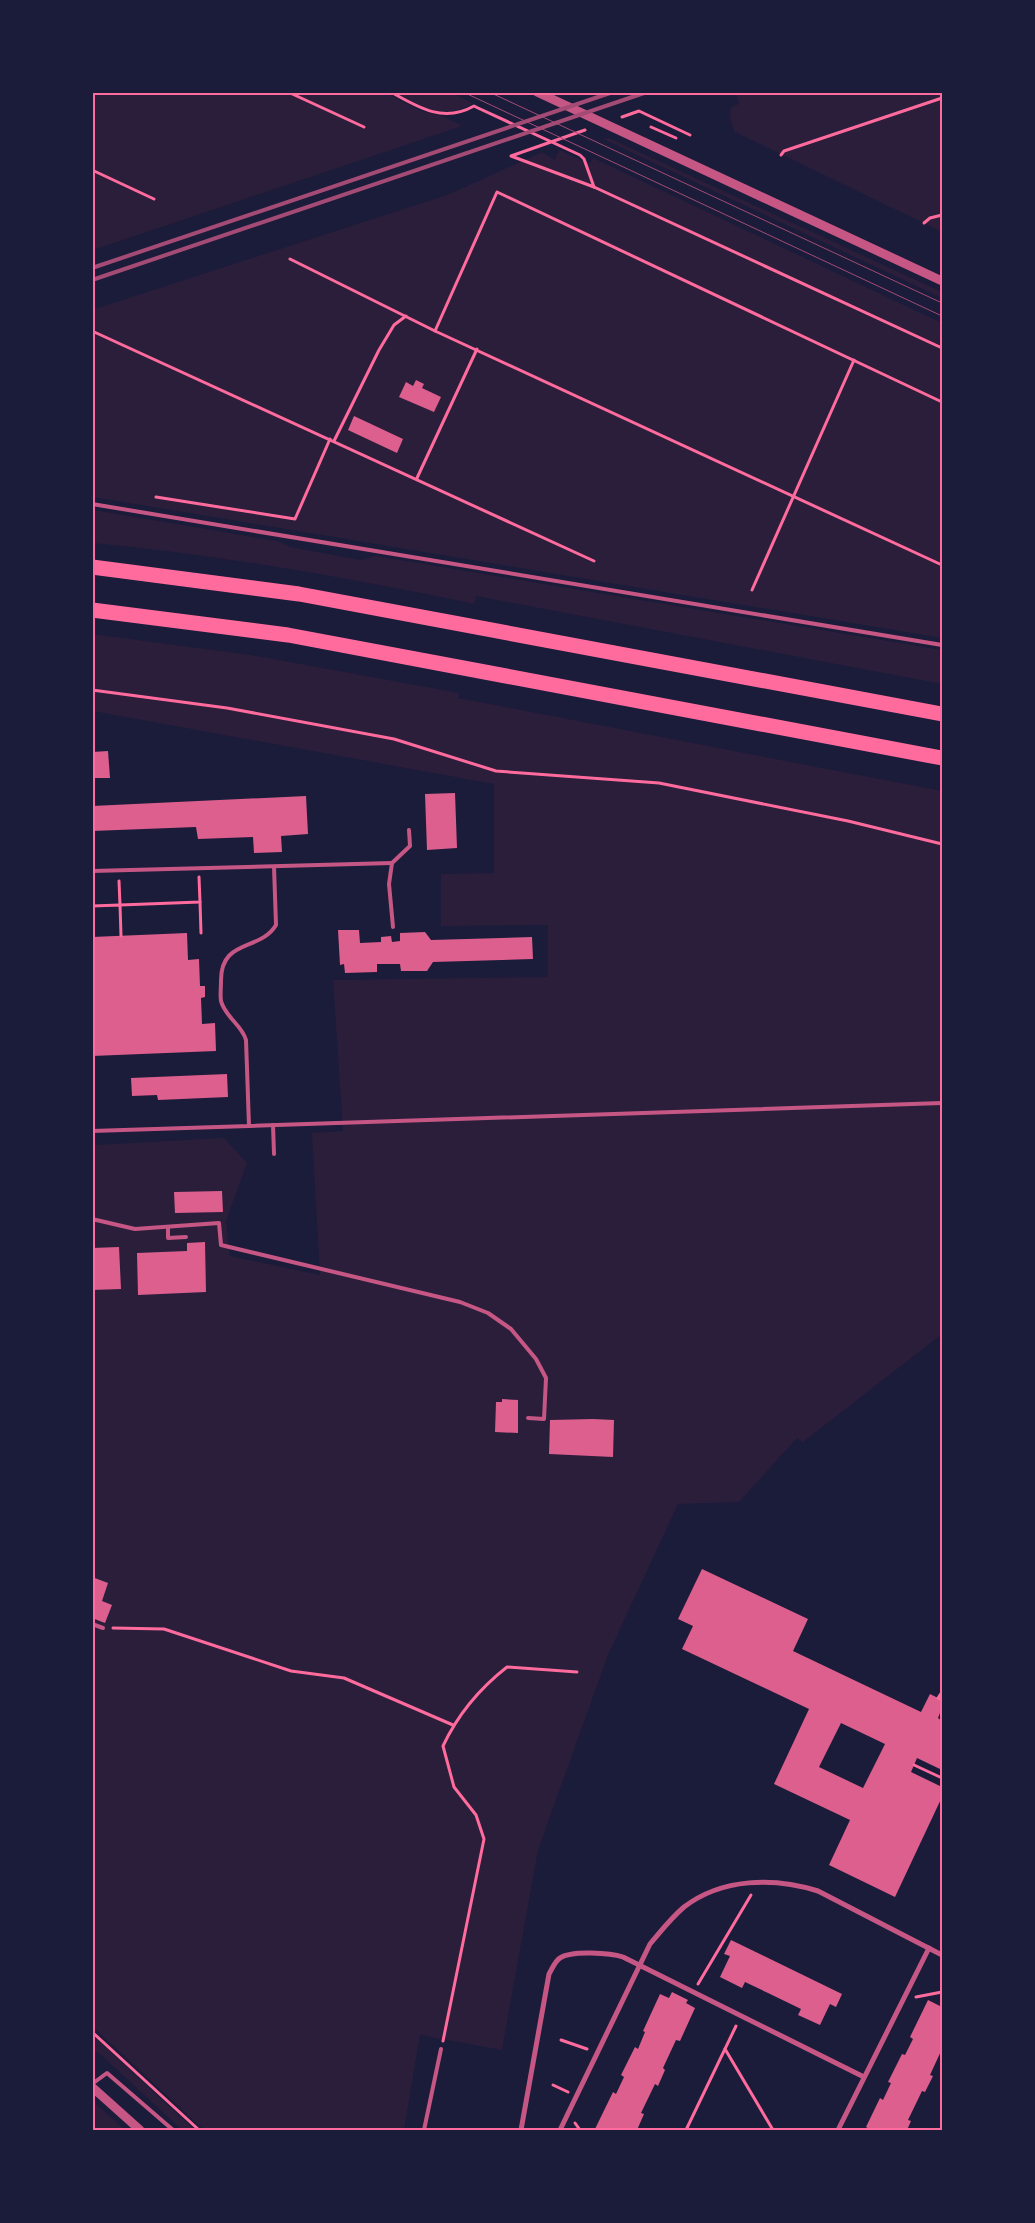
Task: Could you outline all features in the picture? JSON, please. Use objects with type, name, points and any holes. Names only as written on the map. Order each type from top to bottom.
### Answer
[{"type":"highway","points":[[92,568],[299,594],[942,714]]},
{"type":"highway","points":[[92,610],[288,635],[942,758]]},
{"type":"street","points":[[538,92],[942,281]]},
{"type":"street","points":[[560,2130],[650,1944],[672,1918],[694,1900],[734,1885],[774,1882],[800,1886],[818,1892],[942,1955]]},
{"type":"street","points":[[838,2130],[929,1948]]},
{"type":"street","points":[[521,2130],[549,1974],[560,1957],[570,1954],[612,1953],[640,1965],[692,1993],[864,2077]]},
{"type":"street","points":[[92,2085],[140,2130]]},
{"type":"lane","points":[[92,504],[942,645]]},
{"type":"lane","points":[[393,927],[389,884],[392,863],[410,846],[410,830]]},
{"type":"lane","points":[[92,871],[392,863]]},
{"type":"lane","points":[[249,1126],[246,1040],[244,1032],[225,1010],[221,1000],[220,970],[230,954],[267,934],[276,925],[274,867]]},
{"type":"lane","points":[[92,1131],[942,1102]]},
{"type":"lane","points":[[273,1125],[274,1154]]},
{"type":"lane","points":[[92,1218],[135,1229],[219,1223],[221,1245],[460,1302],[488,1313],[511,1329],[536,1359],[546,1378],[544,1419],[528,1418]]},
{"type":"lane","points":[[168,1227],[168,1238],[186,1237]]},
{"type":"lane","points":[[92,1624],[103,1628]]},
{"type":"lane","points":[[424,2130],[441,2049]]},
{"type":"lane","points":[[92,2085],[107,2073],[173,2130]]},
{"type":"path","points":[[288,92],[364,127]]},
{"type":"path","points":[[391,92],[422,109],[439,113],[453,114],[474,106],[580,155],[584,159],[594,187]]},
{"type":"path","points":[[781,156],[784,151],[942,98]]},
{"type":"path","points":[[621,117],[639,111],[690,135]]},
{"type":"path","points":[[593,127],[511,156],[594,187],[942,348]]},
{"type":"path","points":[[651,127],[676,138]]},
{"type":"path","points":[[92,170],[154,199]]},
{"type":"path","points":[[435,331],[497,192],[942,402]]},
{"type":"path","points":[[924,223],[930,218],[942,215]]},
{"type":"path","points":[[290,259],[435,331],[942,565]]},
{"type":"path","points":[[156,496],[295,519],[332,440],[379,350],[394,325],[406,316]]},
{"type":"path","points":[[92,331],[417,478],[594,561]]},
{"type":"path","points":[[417,478],[477,349]]},
{"type":"path","points":[[752,590],[792,495],[854,360]]},
{"type":"path","points":[[92,690],[227,708],[394,739],[496,771],[659,783],[848,821],[942,844]]},
{"type":"path","points":[[198,868],[201,933]]},
{"type":"path","points":[[118,871],[121,936]]},
{"type":"path","points":[[92,906],[200,902]]},
{"type":"path","points":[[103,1628],[164,1629],[291,1671],[344,1678],[453,1725]]},
{"type":"path","points":[[443,2039],[484,1839],[476,1815],[454,1787],[443,1746],[453,1725],[485,1684],[507,1668],[576,1672]]},
{"type":"path","points":[[942,1692],[938,1698],[942,1700]]},
{"type":"path","points":[[914,1764],[942,1778]]},
{"type":"path","points":[[692,1993],[756,1883]]},
{"type":"path","points":[[903,1999],[942,1992]]},
{"type":"path","points":[[92,2032],[199,2130]]},
{"type":"path","points":[[686,2130],[730,2038]]},
{"type":"path","points":[[561,2040],[597,2053]]},
{"type":"path","points":[[725,2050],[773,2130]]},
{"type":"shaded area","points":[[92,93],[386,93],[421,111],[445,117],[462,126],[93,250]]},
{"type":"shaded area","points":[[396,93],[451,93],[473,103],[453,111],[443,112],[425,108]]},
{"type":"shaded area","points":[[736,93],[942,93],[942,232],[735,132],[730,119],[731,107],[739,104]]},
{"type":"shaded area","points":[[609,138],[942,292],[942,298],[603,139]]},
{"type":"shaded area","points":[[559,150],[590,164],[593,158],[942,323],[942,638],[93,497],[92,310],[450,194],[542,152],[555,160]]},
{"type":"shaded area","points":[[93,510],[277,541],[290,547],[361,560],[376,556],[942,650],[942,684],[476,596],[475,604],[285,568],[93,543]]},
{"type":"shaded area","points":[[92,634],[251,655],[459,693],[458,698],[942,791],[942,1334],[803,1442],[797,1438],[739,1502],[678,1504],[608,1655],[538,1850],[502,2050],[420,2035],[404,2130],[204,2130],[93,2027],[93,1145],[224,1138],[247,1163],[226,1221],[230,1256],[320,1275],[312,1133],[343,1131],[333,980],[548,977],[548,925],[441,926],[441,874],[494,873],[494,784],[93,711]]},
{"type":"shaded area","points":[[93,2036],[195,2130],[182,2130],[98,2052],[93,2052]]},
{"type":"shaded area","points":[[93,2101],[125,2130],[93,2130]]},
{"type":"building","points":[[416,380],[424,384],[422,388],[441,397],[434,412],[399,397],[406,382],[413,386]]},
{"type":"building","points":[[354,416],[403,439],[397,453],[348,430]]},
{"type":"building","points":[[108,751],[110,778],[92,778],[92,752]]},
{"type":"building","points":[[455,793],[457,848],[427,850],[425,794]]},
{"type":"building","points":[[306,796],[308,834],[281,836],[282,852],[254,853],[253,837],[198,839],[196,827],[92,831],[92,806]]},
{"type":"building","points":[[338,930],[359,930],[360,943],[381,942],[381,937],[391,936],[392,942],[400,941],[400,933],[425,932],[431,940],[532,937],[533,959],[433,962],[427,971],[401,971],[400,964],[377,964],[377,972],[345,973],[344,964],[340,965]]},
{"type":"building","points":[[187,933],[188,960],[199,959],[200,986],[205,986],[205,997],[201,998],[202,1024],[215,1023],[216,1051],[92,1056],[92,937]]},
{"type":"building","points":[[227,1074],[228,1097],[158,1100],[157,1095],[132,1096],[131,1078]]},
{"type":"building","points":[[222,1191],[223,1212],[175,1213],[174,1192]]},
{"type":"building","points":[[205,1242],[206,1292],[138,1295],[137,1253],[187,1251],[187,1243]]},
{"type":"building","points":[[119,1247],[121,1289],[92,1290],[92,1248]]},
{"type":"building","points":[[502,1399],[518,1400],[518,1433],[495,1432],[496,1402],[502,1402]]},
{"type":"building","points":[[550,1420],[614,1420],[613,1457],[549,1454]]},
{"type":"building","points":[[702,1569],[808,1619],[793,1651],[921,1712],[930,1694],[942,1700],[942,1708],[938,1718],[942,1721],[942,1770],[917,1758],[911,1772],[942,1787],[942,1797],[895,1897],[829,1865],[850,1820],[774,1784],[809,1709],[682,1649],[693,1626],[678,1619]],"holes":[[[841,1723],[885,1744],[863,1788],[819,1767]]]},
{"type":"building","points":[[92,1577],[108,1583],[102,1601],[112,1605],[105,1623],[92,1618]]},
{"type":"building","points":[[731,1940],[842,1994],[836,2007],[830,2004],[820,2025],[798,2015],[801,2009],[768,1993],[745,1982],[742,1988],[720,1977],[730,1956],[724,1954]]},
{"type":"building","points":[[672,1992],[688,2000],[686,2003],[695,2008],[680,2041],[676,2040],[663,2068],[665,2070],[658,2086],[655,2084],[641,2113],[644,2114],[637,2130],[595,2129],[613,2092],[616,2094],[624,2077],[621,2075],[635,2047],[638,2049],[645,2032],[643,2031],[660,1994],[669,1998]]},
{"type":"building","points":[[928,2000],[942,2007],[942,2049],[930,2075],[933,2076],[925,2092],[922,2091],[908,2120],[911,2121],[907,2130],[869,2130],[866,2127],[880,2098],[883,2100],[891,2083],[888,2082],[902,2054],[905,2055],[913,2039],[910,2037]]},
{"type":"tram line","points":[[463,92],[942,316]]},
{"type":"tram line","points":[[489,92],[942,303]]},
{"type":"railway","points":[[92,268],[613,92]]},
{"type":"railway","points":[[92,280],[647,92]]}]
